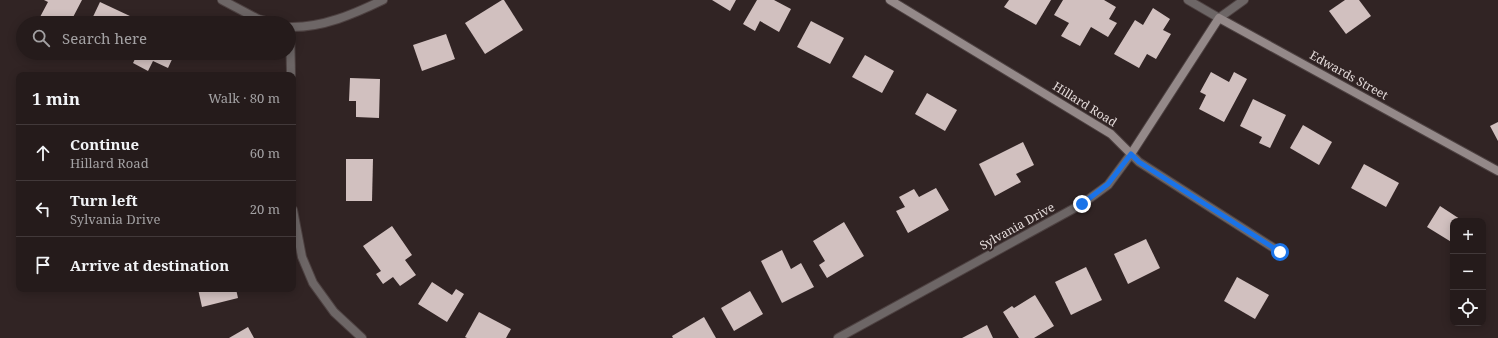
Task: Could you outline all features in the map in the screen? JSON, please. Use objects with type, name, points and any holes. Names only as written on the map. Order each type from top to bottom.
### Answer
[{"type":"street","points":[[222,0],[252,16]]},
{"type":"street","points":[[296,26],[328,22],[361,11],[383,0]]},
{"type":"street","name":"Hillard Road","points":[[890,0],[1112,134],[1139,162],[1280,252]]},
{"type":"street","name":"Edwards Street","points":[[1188,0],[1498,171]]},
{"type":"street","name":"Sylvania Drive","points":[[838,338],[1082,204],[1108,184],[1131,154],[1219,18],[1244,0]]},
{"type":"street","points":[[291,60],[291,72]]},
{"type":"street","points":[[296,226],[302,257],[313,283],[334,312],[362,338]]},
{"type":"building","points":[[44,0],[82,0],[74,16],[41,16],[48,2]]},
{"type":"building","points":[[504,0],[523,30],[485,54],[465,23]]},
{"type":"building","points":[[712,0],[736,0],[730,11]]},
{"type":"building","points":[[757,0],[774,0],[791,9],[779,32],[760,21],[755,31],[743,24]]},
{"type":"building","points":[[1009,0],[1051,0],[1036,25],[1004,7]]},
{"type":"building","points":[[1063,0],[1104,0],[1116,7],[1109,19],[1117,23],[1108,37],[1091,27],[1080,46],[1061,36],[1069,23],[1054,15]]},
{"type":"building","points":[[1345,0],[1359,0],[1371,16],[1346,34],[1329,11]]},
{"type":"building","points":[[100,2],[130,16],[93,16]]},
{"type":"building","points":[[1153,8],[1170,19],[1163,30],[1171,34],[1156,59],[1147,54],[1139,68],[1114,54],[1135,20],[1143,25]]},
{"type":"building","points":[[811,21],[844,38],[830,64],[797,47]]},
{"type":"building","points":[[446,34],[455,59],[422,71],[413,45]]},
{"type":"building","points":[[865,55],[894,71],[882,93],[852,77]]},
{"type":"building","points":[[134,60],[172,60],[168,68],[153,61],[148,71],[133,63]]},
{"type":"building","points":[[1211,72],[1229,82],[1234,72],[1247,79],[1224,122],[1199,109],[1206,95],[1200,92]]},
{"type":"building","points":[[350,78],[380,79],[379,118],[356,117],[356,101],[349,101]]},
{"type":"building","points":[[927,93],[957,110],[945,131],[915,114]]},
{"type":"building","points":[[1253,99],[1286,115],[1270,148],[1259,143],[1262,137],[1240,126]]},
{"type":"building","points":[[1498,122],[1498,141],[1490,126]]},
{"type":"building","points":[[1303,125],[1332,142],[1319,165],[1290,148]]},
{"type":"building","points":[[1023,142],[1034,165],[1016,174],[1021,182],[995,196],[979,164]]},
{"type":"building","points":[[346,159],[373,159],[372,201],[346,201]]},
{"type":"building","points":[[1364,164],[1399,183],[1386,207],[1351,188]]},
{"type":"building","points":[[936,188],[949,210],[908,233],[896,211],[905,207],[899,197],[914,189],[919,197]]},
{"type":"building","points":[[1440,206],[1458,218],[1450,218],[1450,241],[1427,227]]},
{"type":"building","points":[[844,222],[864,256],[827,278],[819,265],[825,261],[813,241]]},
{"type":"building","points":[[392,226],[412,255],[405,260],[416,275],[400,286],[393,277],[383,284],[376,274],[381,271],[363,246]]},
{"type":"building","points":[[1146,239],[1160,268],[1128,284],[1114,254]]},
{"type":"building","points":[[782,250],[791,269],[801,263],[814,287],[782,303],[761,261]]},
{"type":"building","points":[[1086,267],[1102,300],[1071,315],[1055,282]]},
{"type":"building","points":[[1237,277],[1269,295],[1255,319],[1224,301]]},
{"type":"building","points":[[432,282],[452,295],[456,289],[464,294],[447,322],[418,304]]},
{"type":"building","points":[[750,291],[763,314],[734,331],[721,308]]},
{"type":"building","points":[[199,292],[237,292],[238,298],[202,307]]},
{"type":"building","points":[[1035,295],[1054,326],[1034,338],[1019,338],[1003,312],[1012,306],[1014,308]]},
{"type":"building","points":[[479,312],[511,329],[506,338],[465,337]]},
{"type":"building","points":[[704,317],[716,338],[673,338],[672,336]]},
{"type":"building","points":[[987,325],[993,338],[962,338]]},
{"type":"building","points":[[248,327],[254,338],[229,338]]},
{"type":"route","points":[[1082,204],[1108,184],[1131,154],[1139,162],[1280,252]]}]
